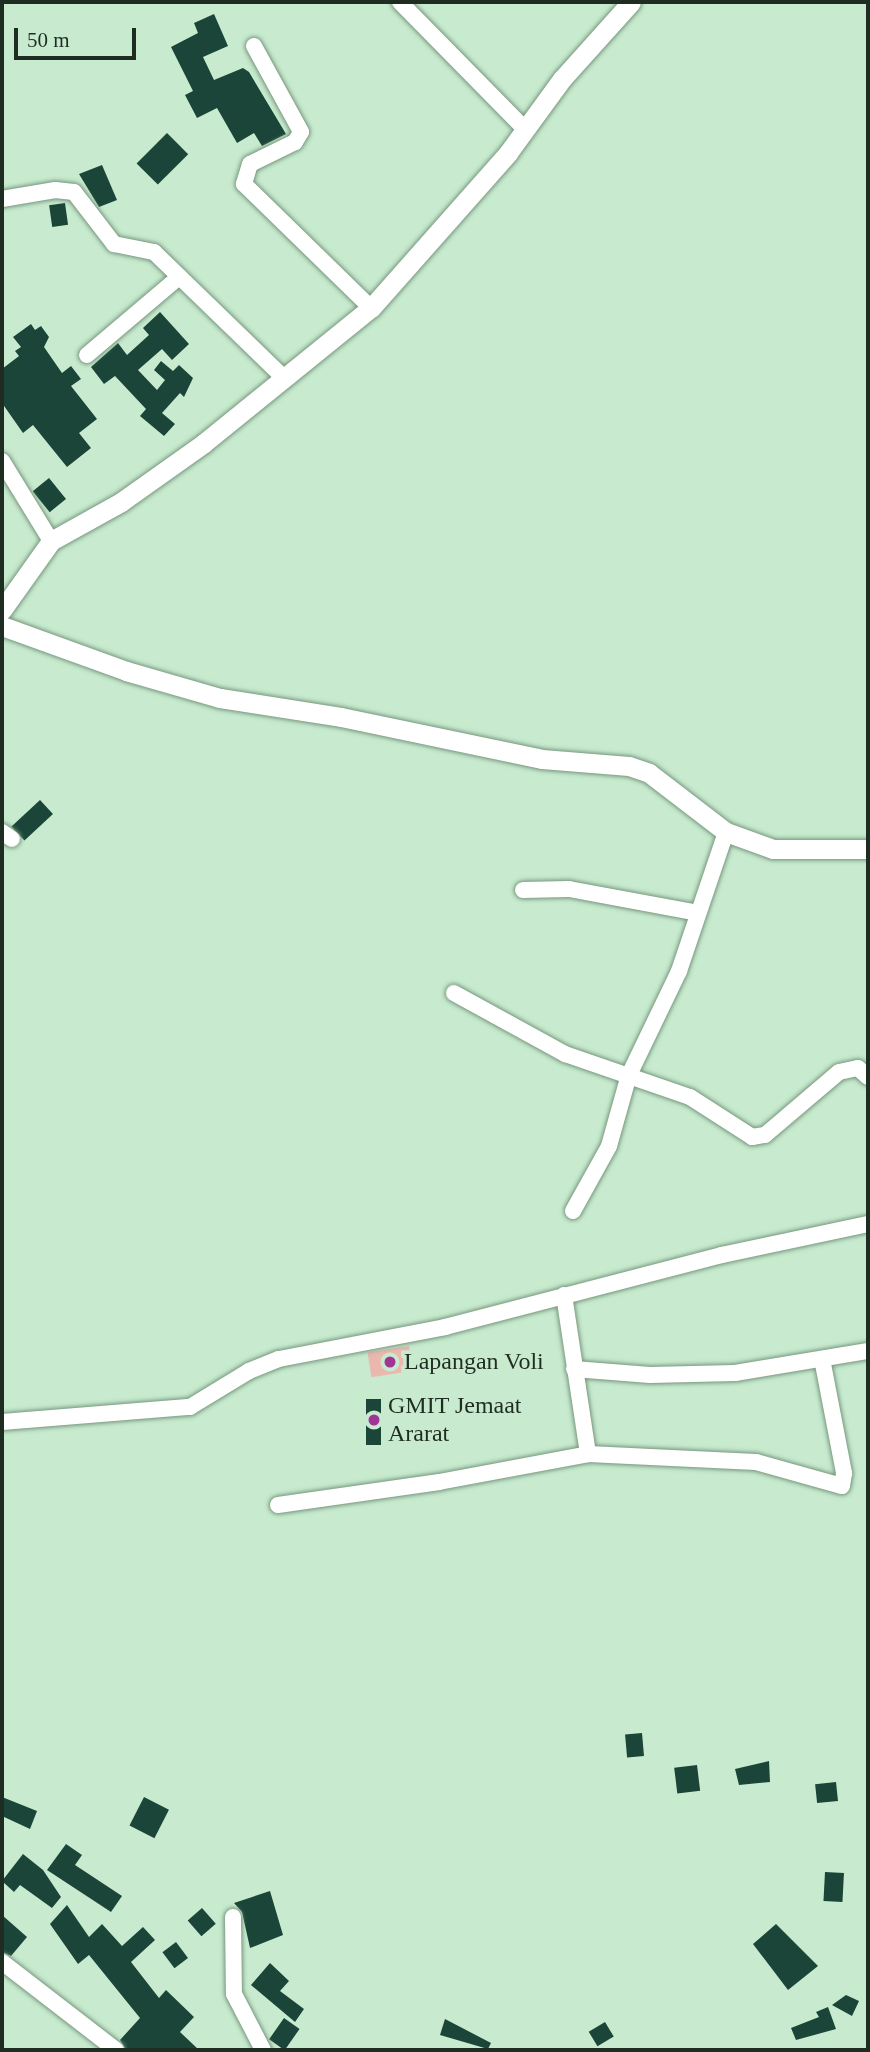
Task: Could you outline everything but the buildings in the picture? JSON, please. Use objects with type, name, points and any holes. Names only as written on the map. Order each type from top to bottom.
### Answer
[{"type":"street","points":[[400,2],[525,129]]},
{"type":"street","points":[[2,610],[51,541],[121,502],[371,308],[631,2]]},
{"type":"street","points":[[254,46],[301,132],[295,142],[250,164],[244,184],[371,308]]},
{"type":"street","points":[[2,199],[55,190],[74,192],[114,244],[151,250],[283,377]]},
{"type":"street","points":[[87,355],[179,277]]},
{"type":"street","points":[[2,461],[51,541]]},
{"type":"street","points":[[2,626],[127,671],[220,698],[341,717],[542,759],[629,766],[649,773],[726,832],[795,852],[868,849]]},
{"type":"street","points":[[573,1211],[609,1146],[629,1075],[679,971],[726,832]]},
{"type":"street","points":[[523,890],[569,889],[698,913]]},
{"type":"street","points":[[454,993],[565,1054],[690,1097],[744,1135],[765,1135],[839,1072],[858,1068],[868,1077]]},
{"type":"street","points":[[2,1422],[197,1405],[249,1371],[279,1359],[445,1327],[564,1295],[868,1224]]},
{"type":"street","points":[[564,1295],[588,1454]]},
{"type":"street","points":[[574,1369],[702,1375],[868,1351]]},
{"type":"street","points":[[278,1505],[439,1482],[588,1454],[755,1462],[842,1486],[844,1473],[822,1359]]},
{"type":"street","points":[[233,1917],[234,1994],[263,2050]]},
{"type":"street","points":[[2,1962],[116,2050]]},
{"type":"shaded area","name":"Lapangan Voli","points":[[409,1346],[413,1371],[371,1377],[368,1353]]},
{"type":"place","name":"Lapangan Voli","points":[[390,1362]]},
{"type":"place","name":"GMIT Jemaat Ararat","points":[[374,1420]]}]
